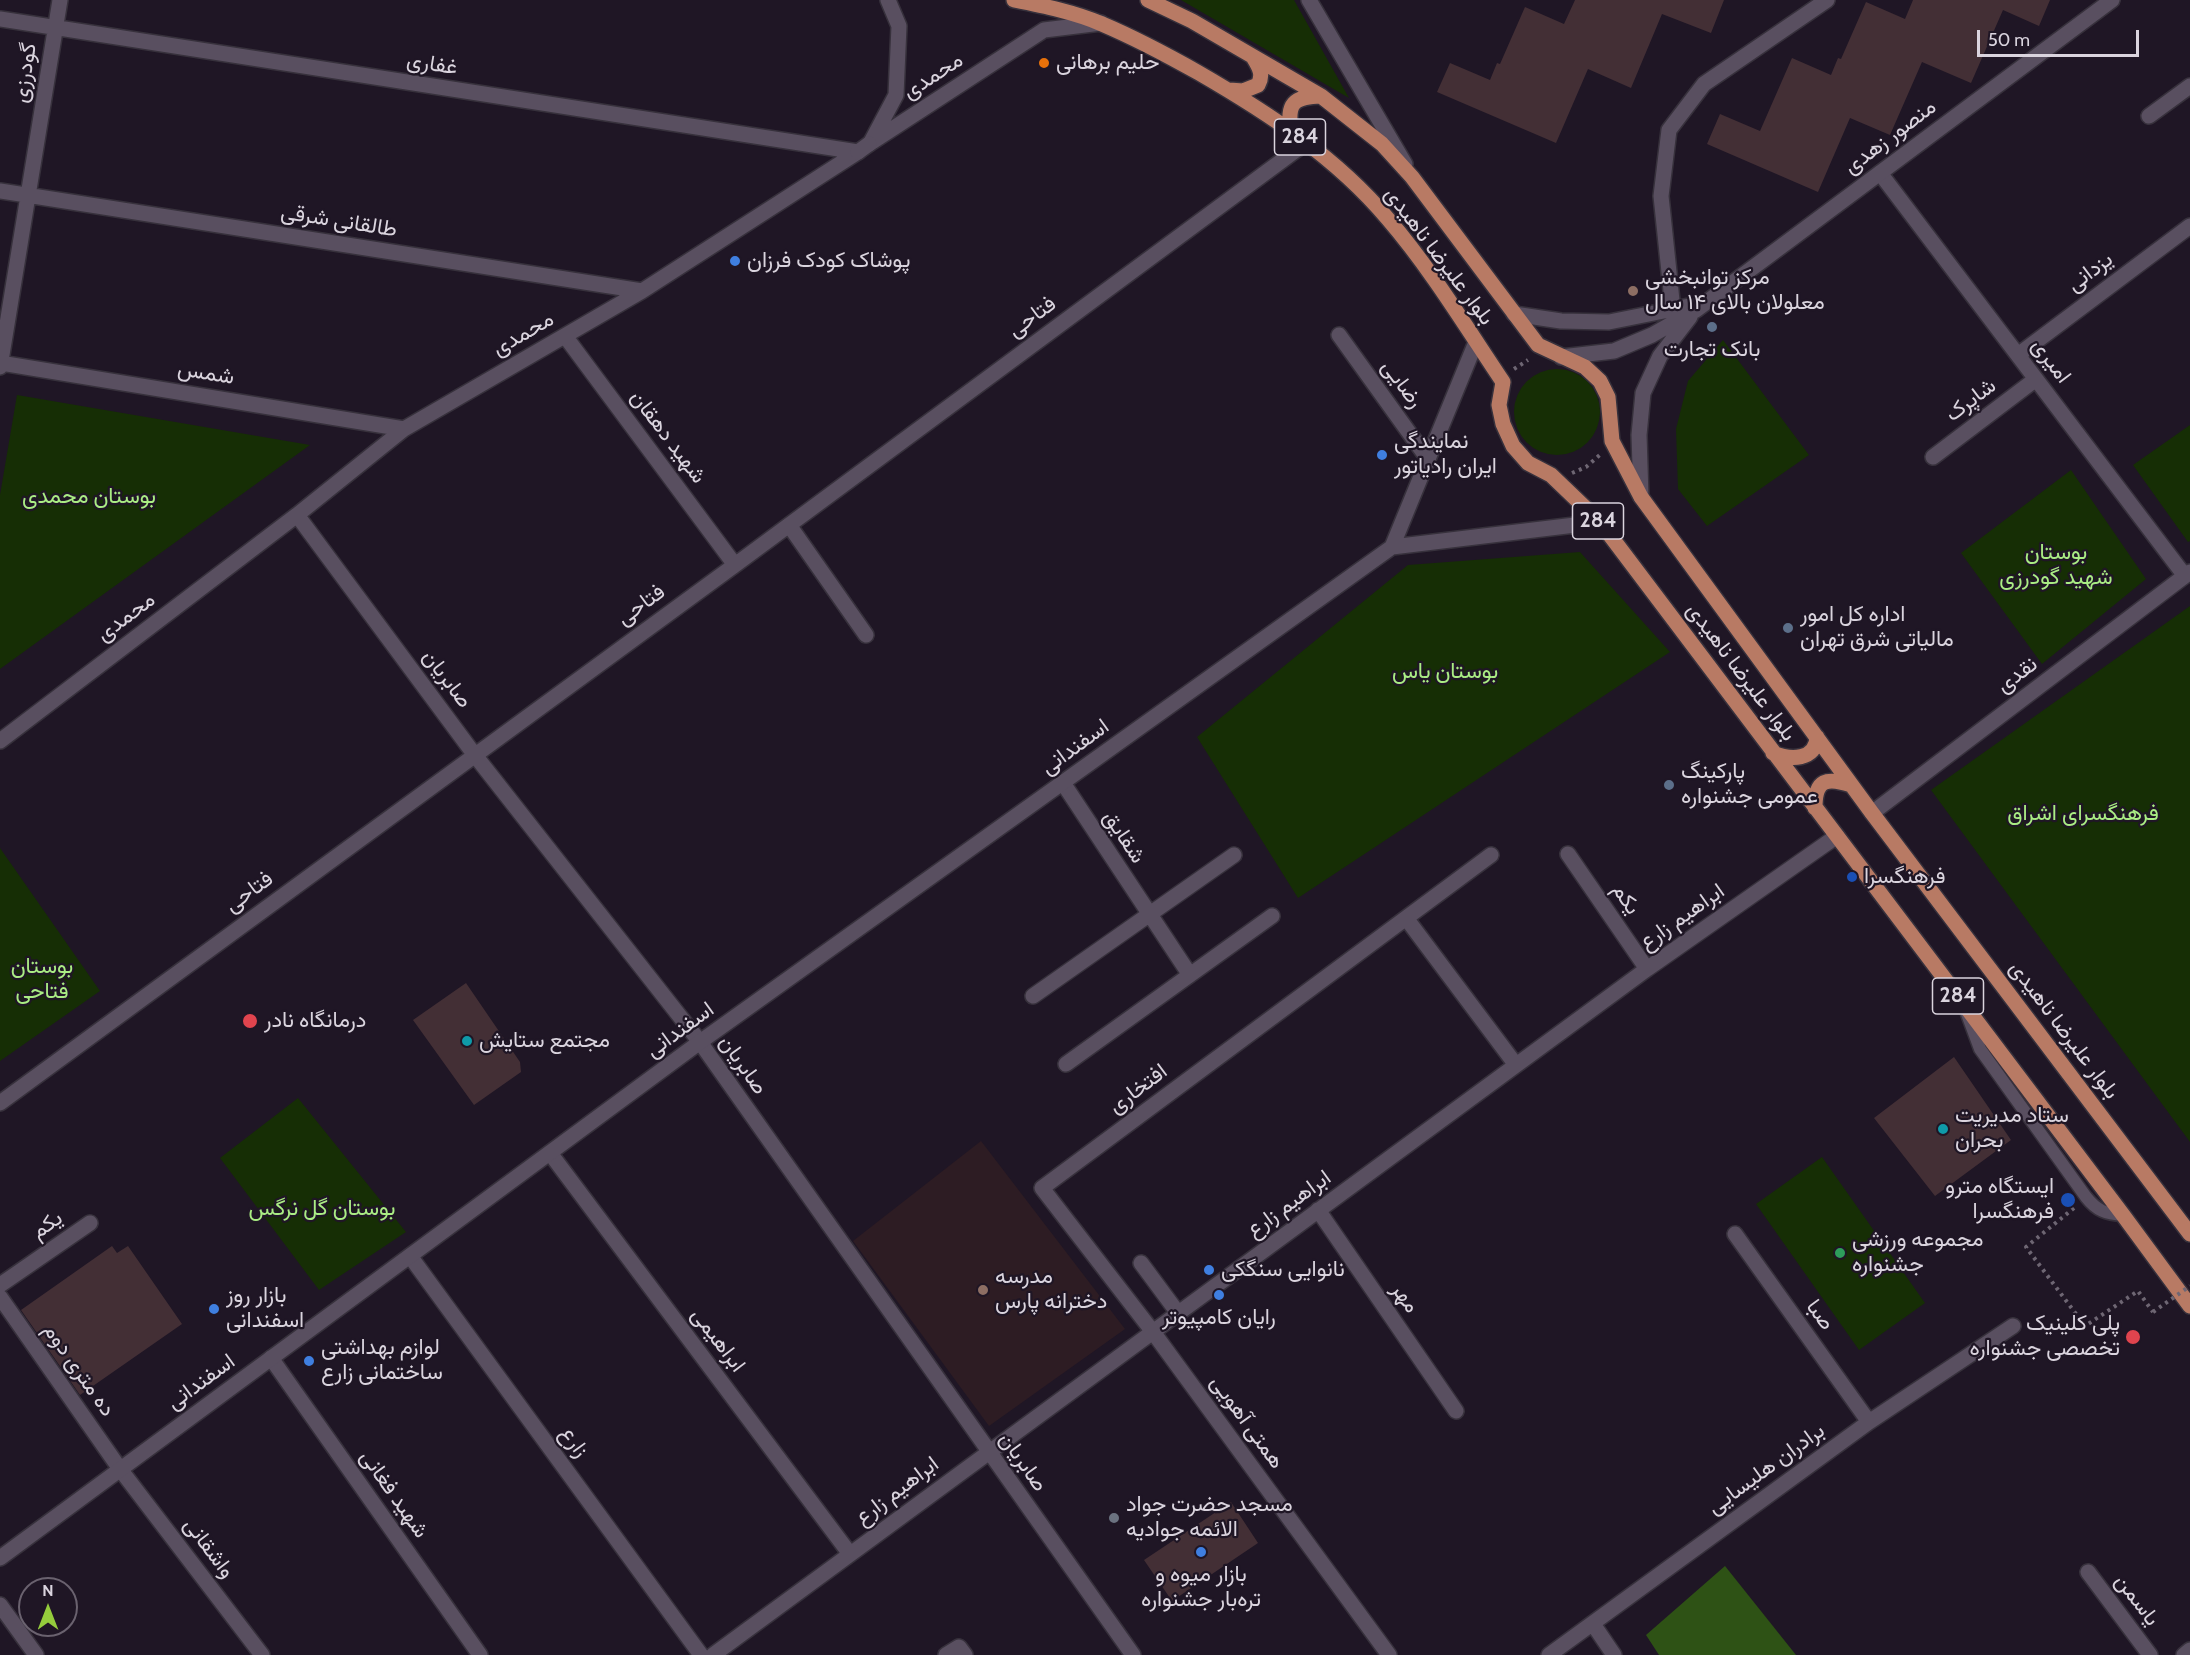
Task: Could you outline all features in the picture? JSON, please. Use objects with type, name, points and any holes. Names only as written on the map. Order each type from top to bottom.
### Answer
[{"type":"main road","name":"بلوار علیرضا ناهیدی","points":[[1014,0],[1049,7],[1101,23],[1172,58],[1229,90],[1307,142],[1352,180],[1388,219],[1503,382],[1499,405],[1503,424],[1513,446],[1528,463],[1551,475],[1600,522],[2190,1306]]},
{"type":"main road","name":"بلوار علیرضا ناهیدی","points":[[1148,0],[1192,21],[1321,96],[1382,144],[1412,177],[1538,345],[1585,367],[1600,381],[1608,397],[1612,441],[1641,497],[1851,785],[2190,1234]]},
{"type":"main road","points":[[1229,90],[1243,91],[1258,85],[1262,78],[1253,57]]},
{"type":"main road","points":[[1292,131],[1289,116],[1296,101],[1305,97],[1321,96]]},
{"type":"main road","points":[[1773,753],[1784,758],[1803,756],[1814,748],[1817,737]]},
{"type":"main road","points":[[1815,808],[1815,796],[1819,786],[1826,781],[1837,780],[1851,785]]},
{"type":"street","name":"گودرزی","points":[[0,364],[60,0]]},
{"type":"street","points":[[864,148],[896,95],[899,26],[888,0]]},
{"type":"street","points":[[1309,0],[1412,177]]},
{"type":"street","points":[[1673,310],[1661,196],[1669,130],[1704,84],[1827,0]]},
{"type":"street","name":"منصور زهدی","points":[[1561,357],[1614,351],[1652,335],[1701,307],[2112,0]]},
{"type":"street","name":"غفاری","points":[[0,20],[864,148]]},
{"type":"street","name":"محمدی","points":[[0,741],[297,515],[405,429],[642,291],[1044,30],[1101,23]]},
{"type":"street","points":[[2149,116],[2190,86]]},
{"type":"street","name":"فتاحی","points":[[0,1103],[735,565],[1307,142]]},
{"type":"street","name":"امیری","points":[[1881,172],[2036,379],[2187,574]]},
{"type":"street","name":"طالقانی شرقی","points":[[0,192],[642,291]]},
{"type":"street","name":"یزدانی","points":[[2018,355],[2190,226]]},
{"type":"street","points":[[1514,314],[1561,321],[1609,322],[1701,307]]},
{"type":"street","name":"منصور زهدی","points":[[1641,497],[1639,435],[1643,393],[1660,356],[1701,307]]},
{"type":"street","name":"رضایی","points":[[1339,335],[1428,459]]},
{"type":"street","name":"شهید دهقان","points":[[565,336],[735,565]]},
{"type":"street","points":[[1476,342],[1392,547],[1600,522]]},
{"type":"street","name":"شمس","points":[[0,364],[405,429]]},
{"type":"street","name":"شاپرک","points":[[1933,457],[2036,379]]},
{"type":"street","name":"صابریان","points":[[297,515],[474,754],[700,1042],[1133,1655]]},
{"type":"street","points":[[789,525],[866,635]]},
{"type":"street","name":"اسفندانی","points":[[0,1558],[700,1042],[1392,547]]},
{"type":"street","name":"نقدی","points":[[1872,813],[2187,574]]},
{"type":"street","name":"شقایق","points":[[1063,783],[1190,975]]},
{"type":"street","name":"ابراهیم زارع","points":[[713,1655],[1647,969],[1837,836]]},
{"type":"street","name":"یکم","points":[[1568,854],[1647,969]]},
{"type":"street","points":[[1033,996],[1234,855]]},
{"type":"street","name":"افتخاری","points":[[1153,1332],[1042,1188],[1491,855]]},
{"type":"street","points":[[1066,1064],[1272,916]]},
{"type":"street","points":[[1406,918],[1516,1065]]},
{"type":"street","name":"ابراهیمی","points":[[550,1153],[850,1554]]},
{"type":"street","name":"مهر","points":[[1318,1210],[1456,1412]]},
{"type":"street","name":"یکم","points":[[0,1285],[90,1223]]},
{"type":"street","name":"صبا","points":[[1735,1234],[1869,1422]]},
{"type":"street","name":"زارع","points":[[410,1256],[701,1655]]},
{"type":"street","points":[[1141,1263],[1178,1313]]},
{"type":"street","name":"ده متری دوم","points":[[0,1297],[120,1469]]},
{"type":"street","name":"برادران هلیسایی","points":[[1549,1655],[1869,1422],[2013,1326]]},
{"type":"street","name":"همتی آهویی","points":[[1153,1332],[1389,1655]]},
{"type":"street","name":"شهید فغانی","points":[[271,1358],[480,1655]]},
{"type":"street","name":"واشقانی","points":[[120,1469],[262,1655]]},
{"type":"street","name":"یاسمن","points":[[2088,1572],[2150,1655]]},
{"type":"street","points":[[0,1605],[36,1655]]},
{"type":"street","points":[[1593,1624],[1614,1655]]},
{"type":"street","points":[[946,1655],[959,1647],[965,1655]]},
{"type":"street","points":[[2184,1655],[2190,1650]]},
{"type":"lane","points":[[1962,1001],[1980,1049],[2094,1208],[2108,1214],[2123,1215]]},
{"type":"path","points":[[1551,475],[1570,473],[1586,466],[1612,441]]},
{"type":"path","points":[[2086,1197],[2026,1247],[2085,1326],[2138,1291],[2153,1312],[2190,1286]]},
{"type":"shaded area","points":[[981,1141],[1125,1329],[989,1426],[853,1241]]},
{"type":"green space","points":[[1181,0],[1294,0],[1349,98]]},
{"type":"green space","points":[[1723,340],[1809,455],[1707,526],[1678,489],[1676,429],[1688,381]]},
{"type":"green space","points":[[1557,369],[1581,376],[1593,388],[1600,412],[1593,436],[1581,448],[1557,455],[1533,448],[1521,436],[1514,412],[1521,388],[1533,376]]},
{"type":"green space","name":"بوستان محمدی","points":[[17,395],[310,445],[0,669],[0,495]]},
{"type":"green space","points":[[2190,425],[2190,541],[2188,542],[2133,465]]},
{"type":"green space","name":"بوستان شهید گودرزی","points":[[2071,470],[2146,579],[2042,664],[1961,553]]},
{"type":"green space","name":"بوستان یاس","points":[[1580,552],[1670,652],[1298,898],[1197,737],[1408,565]]},
{"type":"green space","name":"فرهنگسرای اشراق","points":[[2190,606],[2190,1142],[1931,790]]},
{"type":"green space","name":"بوستان فتاحی","points":[[0,848],[100,991],[0,1061]]},
{"type":"green space","name":"بوستان گل نرگس","points":[[298,1098],[406,1232],[319,1290],[220,1158]]},
{"type":"green space","name":"مجموعه ورزشی جشنواره","points":[[1822,1157],[1925,1303],[1859,1350],[1756,1204]]},
{"type":"green space","points":[[1725,1566],[1796,1655],[1659,1655],[1646,1635]]},
{"type":"building","points":[[1575,0],[1724,0],[1711,33],[1662,14],[1631,88],[1588,69],[1556,143],[1437,92],[1450,63],[1490,80],[1497,63],[1500,64],[1525,7],[1564,24]]},
{"type":"building","points":[[1913,0],[2050,0],[2039,26],[2003,10],[1971,83],[1922,62],[1890,135],[1850,118],[1818,192],[1707,144],[1720,114],[1760,131],[1792,58],[1831,75],[1838,58],[1841,59],[1866,2],[1905,19]]},
{"type":"building","name":"مجتمع ستایش","points":[[466,983],[520,1062],[521,1072],[474,1105],[413,1020]]},
{"type":"building","name":"ستاد مدیریت بحران","points":[[1954,1057],[2011,1140],[1935,1196],[1874,1118]]},
{"type":"building","points":[[112,1246],[117,1253],[128,1246],[182,1324],[80,1395],[21,1310]]},
{"type":"building","name":"بازار میوه و تره‌بار جشنواره","points":[[1231,1502],[1258,1543],[1172,1601],[1144,1560]]},
{"type":"place","name":"حلیم برهانی","points":[[1044,63]]},
{"type":"place","name":"پوشاک کودک فرزان","points":[[735,261]]},
{"type":"place","name":"مرکز توانبخشی معلولان بالای ۱۴ سال","points":[[1633,291]]},
{"type":"place","name":"بانک تجارت","points":[[1712,327]]},
{"type":"place","name":"نمایندگی ایران رادیاتور","points":[[1382,455]]},
{"type":"place","name":"اداره کل امور مالیاتی شرق تهران","points":[[1788,628]]},
{"type":"place","name":"پارکینگ عمومی جشنواره","points":[[1669,785]]},
{"type":"place","name":"فرهنگسرا","points":[[1852,877]]},
{"type":"place","name":"درمانگاه نادر","points":[[250,1021]]},
{"type":"place","name":"مجتمع ستایش","points":[[467,1041]]},
{"type":"place","name":"ستاد مدیریت بحران","points":[[1943,1129]]},
{"type":"place","name":"ایستگاه مترو فرهنگسرا","points":[[2068,1200]]},
{"type":"place","name":"مجموعه ورزشی جشنواره","points":[[1840,1253]]},
{"type":"place","name":"نانوایی سنگکی","points":[[1209,1270]]},
{"type":"place","name":"مدرسه دخترانه پارس","points":[[983,1290]]},
{"type":"place","name":"رایان کامپیوتر","points":[[1219,1295]]},
{"type":"place","name":"بازار روز اسفندانی","points":[[214,1309]]},
{"type":"place","name":"پلی کلینیک تخصصی جشنواره","points":[[2133,1337]]},
{"type":"place","name":"لوازم بهداشتی ساختمانی زارع","points":[[309,1361]]},
{"type":"place","name":"مسجد حضرت جواد الائمه جوادیه","points":[[1114,1518]]},
{"type":"place","name":"بازار میوه و تره‌بار جشنواره","points":[[1201,1552]]}]
